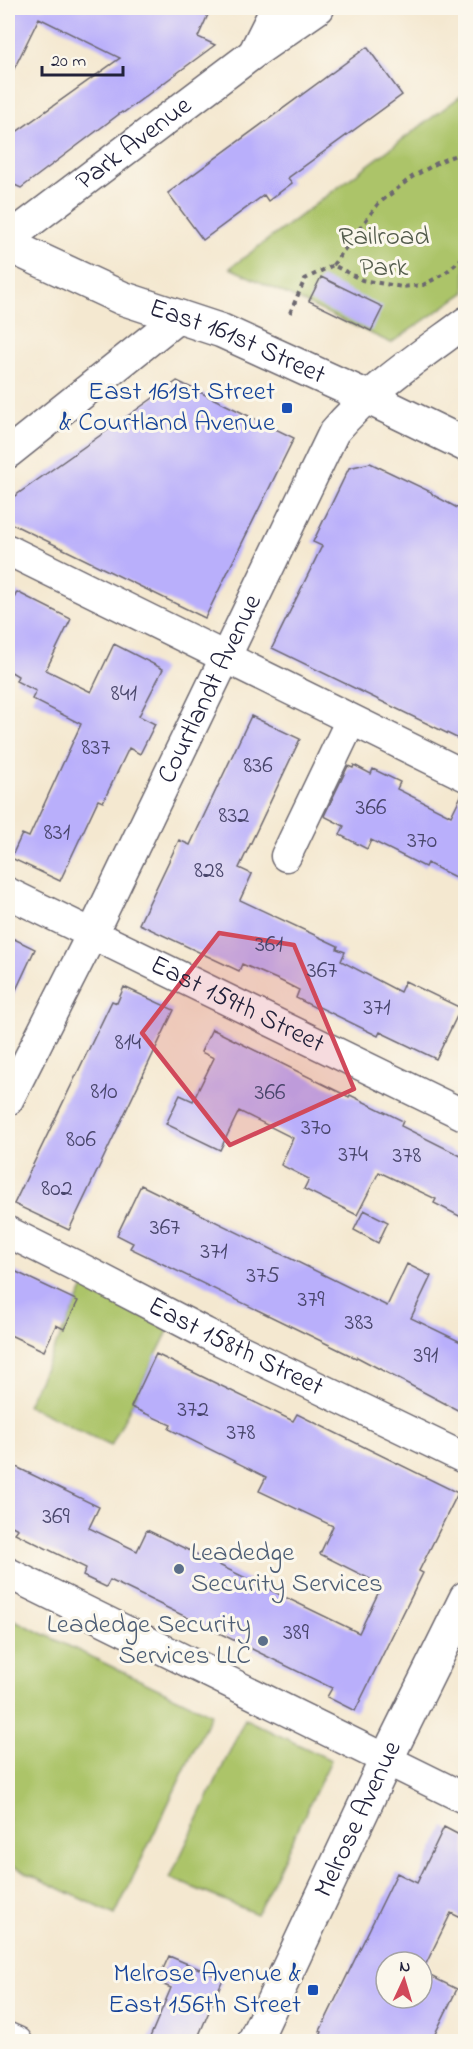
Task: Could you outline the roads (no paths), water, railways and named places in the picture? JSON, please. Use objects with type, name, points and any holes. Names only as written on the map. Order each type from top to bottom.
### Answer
[{"type":"main road","name":"East 161st Street","points":[[8,245],[122,298],[222,331],[367,397],[465,445]]},
{"type":"main road","name":"Melrose Avenue","points":[[254,2042],[386,1760],[465,1598]]},
{"type":"street","points":[[254,53],[276,8]]},
{"type":"street","name":"Park Avenue","points":[[8,239],[254,53],[319,8]]},
{"type":"street","points":[[8,453],[180,316]]},
{"type":"street","name":"Courtlandt Avenue","points":[[8,1100],[93,934],[334,432],[367,397],[465,322]]},
{"type":"street","points":[[8,550],[465,776]]},
{"type":"street","points":[[286,856],[351,720]]},
{"type":"street","name":"East 159th Street","points":[[8,893],[465,1116]]},
{"type":"street","name":"East 158th Street","points":[[8,1232],[205,1333],[465,1459]]},
{"type":"street","points":[[8,1573],[465,1799]]},
{"type":"street","points":[[8,2038],[17,2042]]},
{"type":"place","name":"East 161st Street & Courtland Avenue","points":[[287,408]]},
{"type":"place","name":"Leadedge Security Services","points":[[179,1569]]},
{"type":"place","name":"Leadedge Security Services LLC","points":[[263,1641]]},
{"type":"place","name":"Melrose Avenue & East 156th Street","points":[[313,1990]]},
{"type":"park label","name":"Railroad Park","points":[[384,252]]}]
